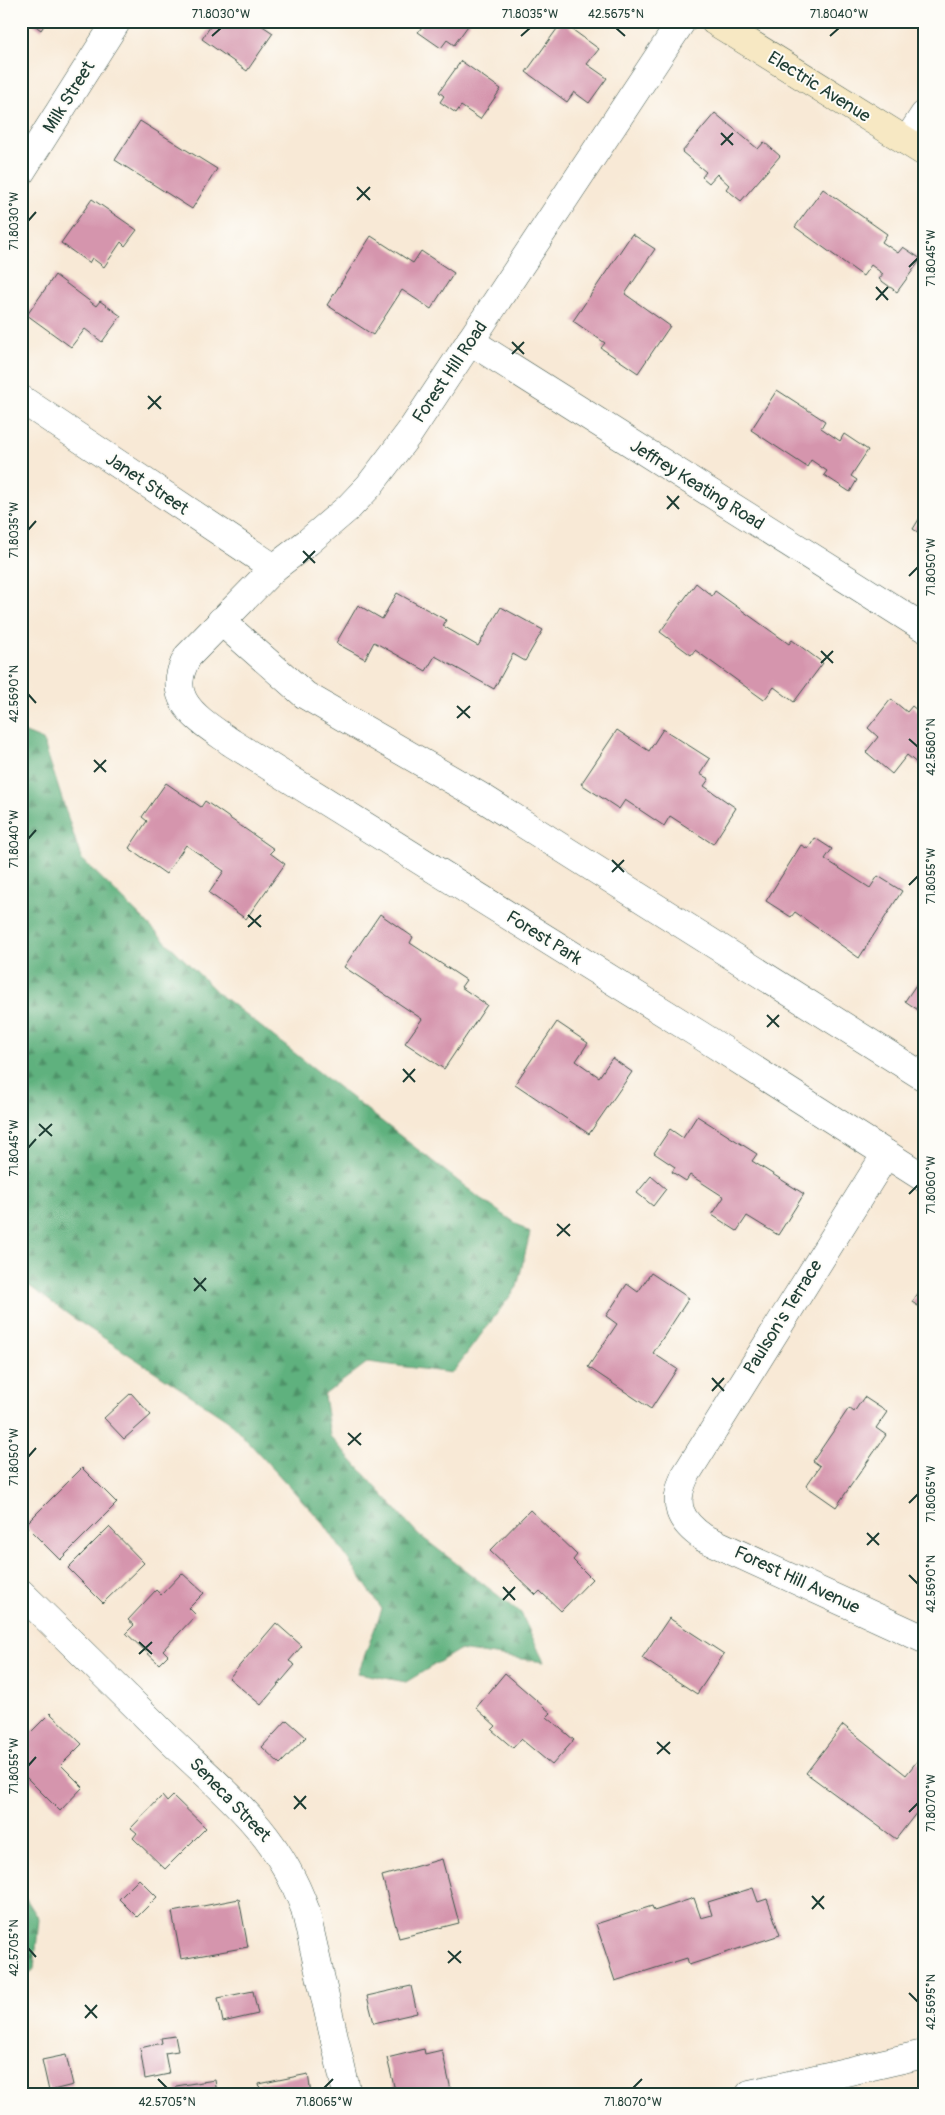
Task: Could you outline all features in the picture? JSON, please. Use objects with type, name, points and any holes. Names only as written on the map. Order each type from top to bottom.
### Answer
[{"type":"main road","name":"Electric Avenue","points":[[714,21],[915,147]]},
{"type":"street","name":"Milk Street","points":[[21,172],[117,21]]},
{"type":"street","name":"Forest Hill Road","points":[[179,685],[179,675],[188,656],[274,568],[331,524],[369,486],[410,432],[682,21]]},
{"type":"street","points":[[915,147],[924,115]]},
{"type":"street","name":"Jeffrey Keating Road","points":[[470,342],[924,628]]},
{"type":"street","name":"Janet Street","points":[[21,400],[274,568]]},
{"type":"street","points":[[221,621],[305,695],[478,795],[924,1077]]},
{"type":"street","name":"Forest Park","points":[[179,685],[182,697],[192,714],[232,743],[692,1030],[924,1178]]},
{"type":"street","name":"Paulson's Terrace","points":[[680,1510],[678,1494],[684,1476],[886,1154]]},
{"type":"street","name":"Forest Hill Avenue","points":[[680,1510],[690,1526],[704,1538],[924,1639]]},
{"type":"street","name":"Seneca Street","points":[[21,1593],[245,1811],[279,1853],[296,1884],[305,1909],[347,2094]]},
{"type":"street","points":[[750,2094],[924,2054]]},
{"type":"green space","points":[[21,731],[43,740],[81,858],[219,994],[481,1199],[530,1233],[517,1287],[452,1373],[368,1362],[324,1395],[330,1436],[418,1534],[521,1613],[544,1662],[459,1650],[406,1682],[358,1673],[382,1609],[324,1524],[228,1420],[72,1317],[21,1280]]},
{"type":"green space","points":[[21,1891],[39,1919],[34,1969],[21,1984]]},
{"type":"building","points":[[29,21],[47,21],[41,30]]},
{"type":"building","points":[[214,21],[255,21],[273,33],[247,71],[202,39]]},
{"type":"building","points":[[415,21],[468,21],[470,23],[454,45],[447,40],[441,48],[418,32],[422,27]]},
{"type":"building","points":[[562,22],[599,49],[587,64],[607,78],[589,103],[574,92],[567,102],[526,72]]},
{"type":"building","points":[[461,61],[501,89],[480,119],[461,106],[456,113],[440,102],[444,96],[439,92]]},
{"type":"building","points":[[715,113],[758,149],[764,142],[780,156],[741,201],[726,189],[729,185],[717,174],[709,183],[702,177],[706,172],[682,152]]},
{"type":"building","points":[[140,121],[217,169],[192,209],[115,160]]},
{"type":"building","points":[[823,189],[887,234],[882,242],[898,253],[903,247],[921,259],[897,292],[879,279],[883,274],[871,265],[863,276],[795,227]]},
{"type":"building","points":[[92,199],[137,230],[125,246],[121,242],[104,267],[92,258],[89,263],[61,243]]},
{"type":"building","points":[[632,234],[655,249],[625,294],[670,326],[638,373],[601,348],[605,343],[573,321]]},
{"type":"building","points":[[371,236],[413,263],[421,251],[454,273],[431,309],[402,290],[373,335],[327,305]]},
{"type":"building","points":[[55,275],[96,306],[100,301],[121,316],[102,342],[85,329],[71,347],[27,315]]},
{"type":"building","points":[[777,390],[825,421],[821,428],[840,441],[844,434],[868,450],[851,476],[857,480],[850,492],[824,475],[827,471],[811,460],[807,467],[751,430]]},
{"type":"building","points":[[924,511],[924,536],[913,529]]},
{"type":"building","points":[[696,583],[712,596],[715,591],[789,644],[792,640],[823,663],[794,702],[774,687],[764,700],[695,650],[691,655],[660,632]]},
{"type":"building","points":[[397,593],[446,620],[443,626],[478,646],[501,607],[543,630],[525,661],[513,654],[494,689],[435,656],[426,671],[374,642],[365,659],[336,643],[358,605],[382,619]]},
{"type":"building","points":[[891,699],[907,712],[912,706],[924,716],[924,769],[907,755],[892,774],[866,752],[878,737],[868,728]]},
{"type":"building","points":[[663,729],[710,759],[700,774],[709,779],[704,786],[736,808],[713,844],[670,816],[664,826],[625,800],[619,809],[581,784],[617,730],[649,751]]},
{"type":"building","points":[[166,783],[201,807],[205,801],[274,849],[270,853],[285,864],[246,919],[209,893],[224,871],[186,845],[166,874],[129,848],[147,821],[142,817]]},
{"type":"building","points":[[815,838],[832,849],[825,859],[870,888],[878,876],[902,891],[859,958],[795,912],[791,917],[766,901],[801,845],[808,849]]},
{"type":"building","points":[[380,914],[413,937],[410,943],[466,980],[461,987],[487,1005],[444,1069],[405,1043],[422,1019],[344,967]]},
{"type":"building","points":[[924,973],[924,1014],[905,1001]]},
{"type":"building","points":[[557,1022],[588,1043],[576,1061],[599,1077],[612,1058],[632,1072],[589,1134],[515,1084]]},
{"type":"building","points":[[697,1116],[757,1154],[752,1161],[804,1194],[778,1235],[747,1216],[737,1231],[712,1215],[724,1197],[690,1175],[686,1181],[672,1172],[675,1167],[654,1153],[670,1129],[683,1138]]},
{"type":"building","points":[[651,1176],[666,1189],[653,1206],[637,1193]]},
{"type":"building","points":[[651,1273],[689,1298],[653,1353],[677,1369],[651,1409],[588,1367],[617,1324],[606,1316],[627,1284],[638,1292]]},
{"type":"building","points":[[924,1285],[924,1310],[912,1302]]},
{"type":"building","points":[[131,1393],[151,1415],[124,1439],[104,1418]]},
{"type":"building","points":[[864,1397],[887,1412],[876,1428],[886,1435],[836,1507],[806,1486],[820,1466],[813,1461],[849,1408],[854,1412]]},
{"type":"building","points":[[82,1468],[117,1503],[60,1560],[25,1525]]},
{"type":"building","points":[[530,1510],[577,1555],[573,1560],[592,1579],[561,1611],[540,1591],[536,1595],[490,1551]]},
{"type":"building","points":[[109,1527],[144,1563],[103,1603],[68,1568]]},
{"type":"building","points":[[182,1573],[204,1593],[189,1608],[196,1615],[163,1650],[168,1655],[159,1664],[126,1633],[134,1625],[128,1620],[156,1590],[161,1595]]},
{"type":"building","points":[[669,1618],[724,1654],[697,1694],[642,1658]]},
{"type":"building","points":[[276,1623],[302,1646],[289,1661],[295,1665],[261,1705],[229,1678]]},
{"type":"building","points":[[505,1673],[551,1713],[547,1717],[574,1740],[552,1765],[521,1739],[513,1748],[492,1730],[496,1726],[476,1708]]},
{"type":"building","points":[[50,1713],[82,1744],[61,1765],[83,1787],[60,1811],[21,1772],[21,1742]]},
{"type":"building","points":[[287,1720],[306,1737],[280,1764],[262,1747]]},
{"type":"building","points":[[843,1725],[906,1775],[917,1761],[924,1767],[924,1803],[896,1839],[806,1773]]},
{"type":"building","points":[[162,1796],[167,1802],[173,1796],[206,1828],[165,1869],[133,1838],[137,1833],[131,1828]]},
{"type":"building","points":[[442,1859],[459,1923],[399,1938],[382,1876]]},
{"type":"building","points":[[139,1879],[157,1897],[137,1917],[119,1899]]},
{"type":"building","points":[[753,1888],[758,1902],[767,1899],[780,1935],[689,1965],[687,1958],[615,1981],[596,1924],[652,1906],[654,1911],[694,1898],[701,1918],[712,1915],[708,1902]]},
{"type":"building","points":[[239,1899],[248,1947],[181,1959],[172,1912]]},
{"type":"building","points":[[411,1986],[417,2013],[374,2023],[367,1996]]},
{"type":"building","points":[[253,1991],[258,2014],[223,2022],[218,1998]]},
{"type":"building","points":[[175,2036],[178,2051],[165,2053],[169,2074],[145,2079],[140,2048],[162,2043],[161,2038]]},
{"type":"building","points":[[424,2049],[425,2054],[442,2050],[452,2094],[396,2094],[387,2058]]},
{"type":"building","points":[[66,2055],[73,2085],[49,2091],[42,2060]]},
{"type":"building","points":[[308,2074],[311,2094],[261,2094],[259,2084]]},
{"type":"building","points":[[215,2080],[217,2094],[177,2094],[176,2086]]}]
